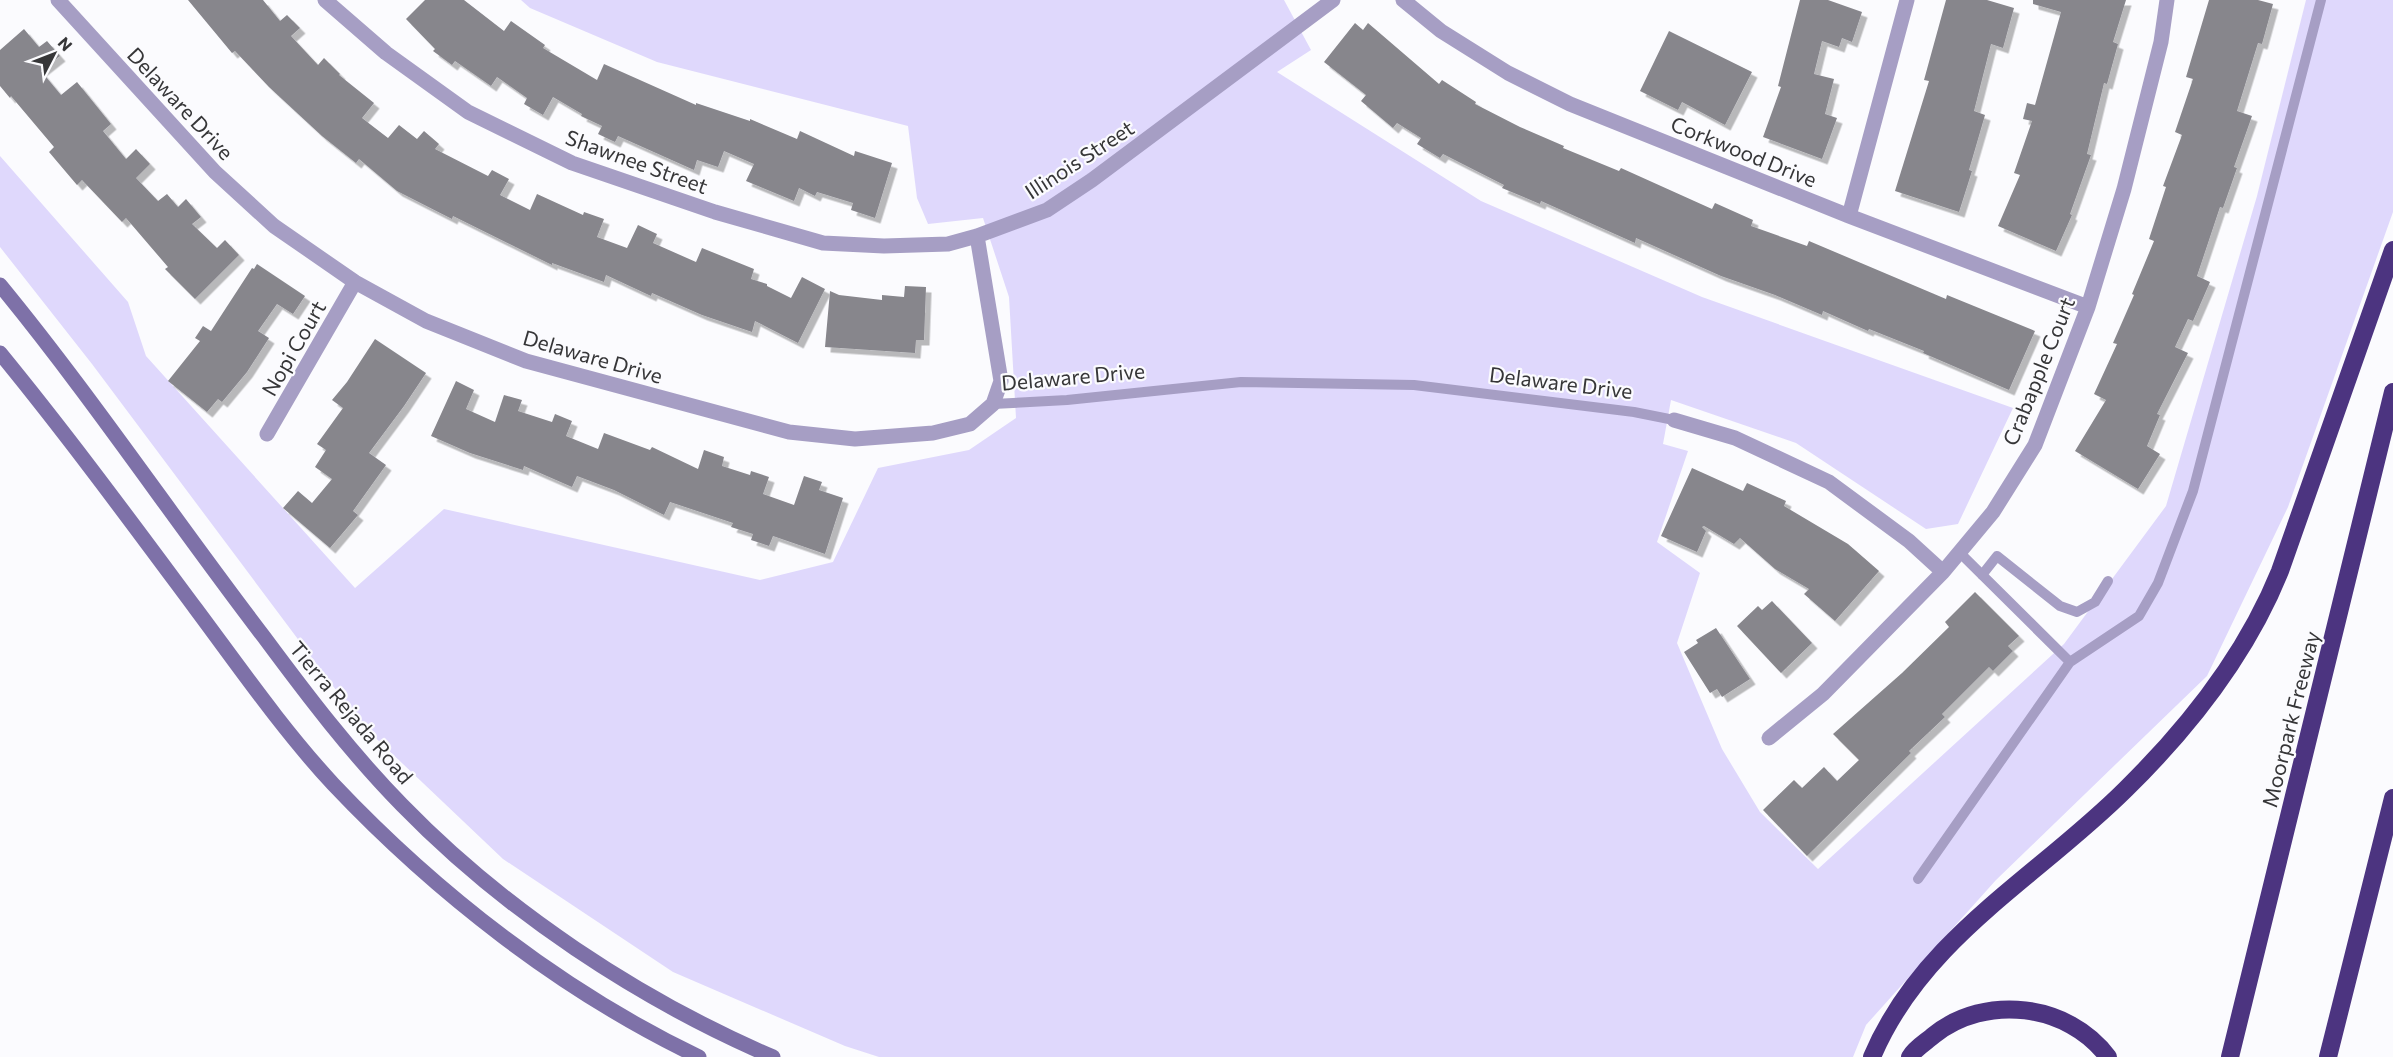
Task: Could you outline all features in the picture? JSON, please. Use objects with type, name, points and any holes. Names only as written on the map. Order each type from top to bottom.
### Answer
[{"type":"highway","points":[[1872,1057],[1884,1028],[1903,997],[1942,950],[2125,790],[2175,736],[2210,693],[2248,635],[2268,601],[2280,571],[2393,250]]},
{"type":"highway","name":"Moorpark Freeway","points":[[2230,1057],[2393,392]]},
{"type":"highway","points":[[2328,1057],[2393,798]]},
{"type":"highway","points":[[1910,1057],[1948,1024],[1985,1011],[2026,1009],[2070,1023],[2101,1047],[2108,1057]]},
{"type":"main road","name":"Tierra Rejada Road","points":[[0,285],[309,697],[407,810],[444,846],[527,916],[608,969],[696,1021],[773,1057]]},
{"type":"main road","points":[[0,353],[122,509],[266,703],[332,783],[432,879],[488,925],[598,1001],[657,1037],[699,1057]]},
{"type":"street","name":"Delaware Drive","points":[[58,0],[215,172],[274,226],[355,282],[426,321],[526,361],[789,432],[855,439],[933,433],[970,424],[993,404]]},
{"type":"street","name":"Shawnee Street","points":[[325,0],[386,52],[468,112],[572,163],[715,212],[823,243],[884,246],[948,244],[977,236]]},
{"type":"street","name":"Illinois Street","points":[[977,236],[1047,210],[1092,180],[1333,0]]},
{"type":"street","name":"Corkwood Drive","points":[[1403,0],[1442,31],[1508,73],[1570,104],[1849,216],[2088,307]]},
{"type":"street","points":[[1849,216],[1907,0]]},
{"type":"street","name":"Crabapple Court","points":[[1769,738],[1822,694],[1943,572],[1993,512],[2035,445],[2088,307],[2124,189],[2161,42],[2167,0]]},
{"type":"street","points":[[977,236],[1001,381],[993,404]]},
{"type":"street","name":"Nopi Court","points":[[267,434],[355,282]]},
{"type":"street","name":"Delaware Drive","points":[[1674,420],[1735,438],[1829,482],[1909,542],[1943,572]]},
{"type":"lane","points":[[1918,879],[2070,662],[2139,616],[2158,583],[2196,480],[2321,0]]},
{"type":"lane","name":"Delaware Drive","points":[[993,404],[1067,400],[1241,382],[1414,385],[1634,412],[1674,420]]},
{"type":"lane","points":[[1959,552],[2070,662]]},
{"type":"lane","points":[[1982,575],[1997,556],[2060,606],[2077,612],[2095,602],[2108,581]]},
{"type":"shaded area","points":[[521,0],[1284,0],[1311,50],[1277,72],[1481,201],[1702,297],[2013,408],[1958,524],[1926,529],[1796,443],[1671,400],[1663,444],[1688,451],[1657,542],[1700,573],[1677,643],[1722,749],[1760,812],[1818,869],[2064,644],[2166,506],[2257,196],[2306,0],[2393,0],[2393,212],[2288,507],[2207,676],[1996,880],[1866,1025],[1853,1057],[879,1057],[845,1046],[673,972],[503,859],[363,726],[92,364],[0,247],[0,156],[128,302],[146,356],[355,588],[444,509],[760,580],[833,562],[878,468],[969,450],[1016,418],[1009,297],[983,218],[928,224],[917,198],[908,126],[657,62],[530,8]]},
{"type":"building","points":[[188,0],[263,0],[280,21],[287,15],[300,28],[291,36],[318,65],[324,58],[339,75],[374,103],[362,118],[388,138],[399,125],[417,139],[424,131],[439,144],[435,149],[488,176],[492,170],[509,179],[500,195],[530,210],[537,194],[583,215],[584,212],[604,219],[597,237],[627,248],[638,225],[657,234],[653,243],[696,262],[702,248],[754,269],[751,279],[767,284],[791,298],[802,277],[825,289],[798,343],[755,321],[752,332],[702,315],[652,293],[651,296],[606,275],[604,282],[552,263],[552,265],[397,191],[359,159],[356,163],[322,136],[269,87],[235,51],[232,53]]},
{"type":"building","points":[[425,0],[464,0],[504,31],[511,21],[545,45],[543,48],[597,80],[604,64],[696,105],[696,103],[750,121],[750,119],[797,139],[800,131],[854,156],[855,151],[892,163],[875,218],[851,210],[853,203],[817,192],[815,196],[799,188],[794,201],[746,181],[754,164],[724,151],[718,167],[697,160],[694,170],[618,136],[615,142],[598,134],[602,126],[581,116],[582,114],[553,97],[543,115],[524,104],[527,98],[497,77],[491,86],[455,61],[452,65],[433,51],[435,49],[406,19]]},
{"type":"building","points":[[1800,0],[1828,0],[1862,12],[1852,42],[1842,38],[1839,47],[1822,41],[1814,74],[1834,79],[1825,114],[1837,118],[1822,159],[1763,137],[1781,87],[1778,86]]},
{"type":"building","points":[[1946,0],[1987,0],[2014,8],[2003,48],[1991,44],[1974,111],[1985,115],[1969,170],[1972,171],[1959,212],[1895,191],[1929,81],[1924,80]]},
{"type":"building","points":[[2033,0],[2126,0],[2113,42],[2118,44],[2107,84],[2104,83],[2087,154],[2091,155],[2070,214],[2072,215],[2056,251],[1998,226],[2020,175],[2014,173],[2032,121],[2023,119],[2027,103],[2035,105],[2061,12],[2033,4]]},
{"type":"building","points":[[2209,0],[2258,0],[2273,4],[2262,44],[2258,43],[2237,111],[2252,116],[2234,167],[2237,168],[2223,208],[2220,207],[2197,276],[2210,282],[2193,321],[2188,319],[2175,347],[2188,353],[2157,414],[2160,415],[2147,446],[2160,454],[2138,489],[2075,451],[2106,400],[2094,394],[2117,344],[2113,343],[2154,241],[2149,239],[2166,187],[2163,186],[2182,135],[2175,132],[2193,79],[2186,77]]},
{"type":"building","points":[[1355,23],[1363,30],[1368,23],[1439,84],[1442,80],[1476,102],[1475,104],[1564,146],[1563,148],[1619,171],[1621,168],[1712,209],[1715,203],[1753,220],[1751,226],[1807,246],[1809,241],[1946,299],[1947,295],[2035,331],[2009,390],[1923,353],[1924,351],[1869,329],[1868,331],[1823,311],[1822,315],[1721,276],[1636,238],[1635,243],[1541,201],[1540,204],[1502,188],[1504,185],[1443,154],[1440,158],[1417,144],[1421,138],[1397,123],[1393,128],[1361,101],[1366,95],[1324,62]]},
{"type":"building","points":[[24,29],[39,47],[47,41],[60,56],[41,71],[61,95],[77,82],[111,124],[103,131],[126,159],[136,149],[150,164],[136,178],[158,201],[167,194],[178,207],[186,199],[201,217],[192,224],[217,248],[225,240],[239,255],[195,299],[165,269],[168,267],[126,218],[122,222],[82,180],[77,185],[49,152],[54,147],[0,86],[0,50]]},
{"type":"building","points":[[1669,31],[1752,72],[1725,125],[1682,102],[1678,110],[1640,91]]},
{"type":"building","points":[[257,264],[305,296],[293,314],[277,304],[258,331],[269,338],[247,372],[222,402],[218,399],[207,412],[168,381],[200,341],[195,338],[203,326],[211,331],[252,268],[254,269]]},
{"type":"building","points":[[905,286],[926,287],[924,340],[916,340],[915,353],[825,347],[830,291],[839,295],[882,300],[882,295],[904,297]]},
{"type":"building","points":[[375,339],[426,373],[369,453],[386,465],[353,511],[358,515],[330,548],[283,508],[298,491],[312,503],[332,479],[315,467],[326,450],[317,444],[343,408],[332,400],[347,382]]},
{"type":"building","points":[[456,381],[474,390],[466,409],[495,422],[504,395],[522,400],[518,411],[552,422],[555,414],[572,421],[566,436],[598,449],[604,433],[650,450],[652,447],[698,469],[704,450],[724,457],[722,466],[750,475],[751,471],[769,477],[763,494],[794,505],[804,476],[822,482],[819,490],[843,498],[825,554],[773,536],[769,546],[751,540],[753,534],[731,527],[733,523],[670,502],[664,515],[614,490],[577,476],[572,487],[524,466],[523,470],[470,453],[431,436]]},
{"type":"building","points":[[1692,468],[1743,491],[1747,483],[1786,501],[1784,506],[1848,544],[1879,571],[1835,621],[1804,594],[1809,589],[1775,569],[1740,538],[1734,544],[1704,526],[1702,527],[1706,531],[1697,552],[1661,536]]},
{"type":"building","points":[[1975,592],[2019,636],[2008,646],[2013,651],[1993,671],[1989,667],[1942,714],[1945,717],[1909,751],[1911,753],[1807,856],[1763,810],[1794,780],[1802,788],[1824,767],[1837,781],[1859,760],[1833,734],[1902,673],[1949,627],[1945,622]]},
{"type":"building","points":[[1772,601],[1812,643],[1781,673],[1737,626],[1758,606],[1762,610]]},
{"type":"building","points":[[1716,628],[1750,679],[1722,697],[1717,689],[1710,693],[1684,652],[1698,643],[1696,640]]}]
